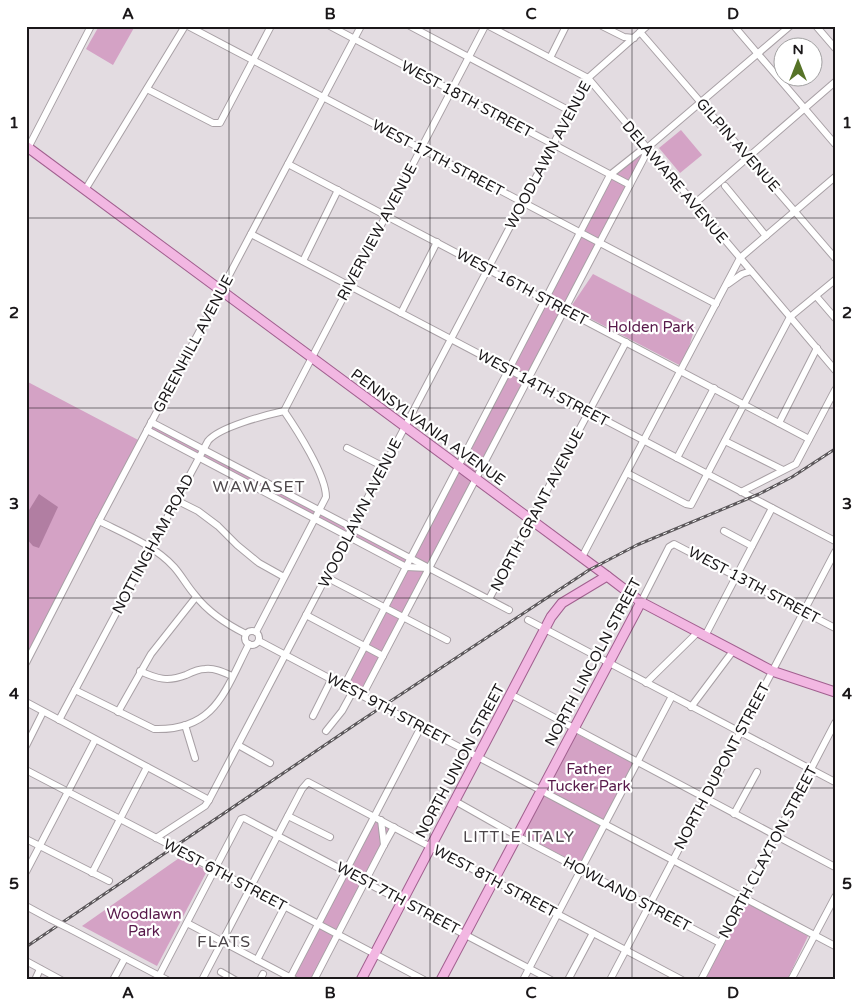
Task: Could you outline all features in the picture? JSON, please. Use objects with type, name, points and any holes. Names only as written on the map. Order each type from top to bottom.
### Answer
[{"type":"main road","name":"PENNSYLVANIA AVENUE","points":[[27,147],[641,602],[772,671],[835,692]]},
{"type":"main road","name":"NORTH UNION STREET","points":[[361,980],[544,629],[560,605],[607,576]]},
{"type":"main road","name":"NORTH LINCOLN STREET","points":[[441,980],[641,602]]},
{"type":"street","points":[[27,147],[91,26]]},
{"type":"street","points":[[85,190],[186,26]]},
{"type":"street","name":"WEST 17TH STREET","points":[[186,26],[716,304]]},
{"type":"street","points":[[147,89],[218,124],[222,120],[271,26]]},
{"type":"street","name":"WEST 18TH STREET","points":[[330,26],[630,185]]},
{"type":"street","name":"GREENHILL AVENUE","points":[[26,663],[360,26]]},
{"type":"street","points":[[410,26],[570,110]]},
{"type":"street","name":"RIVERVIEW AVENUE","points":[[284,410],[485,26]]},
{"type":"street","name":"DELAWARE AVENUE","points":[[490,26],[588,78],[835,370]]},
{"type":"street","points":[[550,58],[566,26]]},
{"type":"street","points":[[602,26],[624,37],[634,38]]},
{"type":"street","name":"WOODLAWN AVENUE","points":[[156,838],[205,806],[210,800],[588,78],[634,38],[640,29],[647,26]]},
{"type":"street","points":[[734,26],[835,144]]},
{"type":"street","points":[[344,686],[610,174],[647,148],[790,26]]},
{"type":"street","points":[[816,26],[835,48]]},
{"type":"street","name":"GILPIN AVENUE","points":[[640,29],[835,258]]},
{"type":"street","points":[[694,204],[835,82]]},
{"type":"street","points":[[362,696],[600,243],[644,158],[647,148]]},
{"type":"street","name":"WEST 16TH STREET","points":[[288,164],[809,439]]},
{"type":"street","points":[[582,557],[740,258],[835,177]]},
{"type":"street","points":[[725,186],[766,236]]},
{"type":"street","points":[[302,261],[338,190]]},
{"type":"street","name":"WEST 14TH STREET","points":[[251,234],[835,541]]},
{"type":"street","points":[[401,313],[437,242]]},
{"type":"street","points":[[725,286],[732,280],[751,271]]},
{"type":"street","points":[[627,473],[690,505],[790,317],[835,280]]},
{"type":"street","points":[[816,296],[835,318]]},
{"type":"street","name":"NORTH GRANT AVENUE","points":[[489,599],[626,342]]},
{"type":"street","points":[[779,423],[816,348]]},
{"type":"street","points":[[677,458],[714,388]]},
{"type":"street","points":[[741,492],[796,464],[835,390]]},
{"type":"street","points":[[256,632],[326,497],[326,490],[322,479],[296,428],[284,410]]},
{"type":"street","name":"NOTTINGHAM ROAD","points":[[59,720],[210,438],[254,419],[284,410]]},
{"type":"street","points":[[152,422],[509,610]]},
{"type":"street","points":[[147,430],[406,567],[429,568]]},
{"type":"street","points":[[725,441],[783,470]]},
{"type":"street","points":[[347,448],[384,467]]},
{"type":"street","points":[[176,500],[198,510],[259,563],[284,577]]},
{"type":"street","points":[[646,683],[701,634],[736,576],[772,508]]},
{"type":"street","points":[[99,522],[150,548],[174,567],[196,597],[221,620],[246,634]]},
{"type":"street","points":[[724,531],[752,546]]},
{"type":"street","name":"WEST 13TH STREET","points":[[672,544],[835,628]]},
{"type":"street","name":"NORTH LINCOLN STREET","points":[[641,602],[672,544]]},
{"type":"street","name":"NORTH DUPONT STREET","points":[[610,980],[835,552]]},
{"type":"street","points":[[326,577],[448,640]]},
{"type":"street","points":[[118,712],[140,670],[167,632],[196,597]]},
{"type":"street","points":[[306,615],[383,656]]},
{"type":"street","points":[[528,620],[835,782]]},
{"type":"street","points":[[246,634],[250,631],[256,632],[259,636],[259,641],[255,645],[249,644]]},
{"type":"street","points":[[246,634],[249,644]]},
{"type":"street","name":"WEST 9TH STREET","points":[[259,641],[835,946]]},
{"type":"street","points":[[76,690],[154,729],[168,730],[204,717],[212,711],[249,644]]},
{"type":"street","points":[[691,707],[733,651]]},
{"type":"street","points":[[140,670],[155,678],[169,679],[207,669],[216,669],[232,676]]},
{"type":"street","points":[[313,716],[331,680]]},
{"type":"street","points":[[326,731],[342,711],[353,691]]},
{"type":"street","points":[[510,694],[835,867]]},
{"type":"street","points":[[523,980],[672,696]]},
{"type":"street","points":[[26,702],[210,800]]},
{"type":"street","points":[[26,746],[43,712]]},
{"type":"street","name":"NORTH CLAYTON STREET","points":[[701,980],[835,723]]},
{"type":"street","points":[[185,725],[195,758]]},
{"type":"street","points":[[187,923],[291,979],[346,871],[378,819],[422,727]]},
{"type":"street","points":[[26,872],[95,740]]},
{"type":"street","points":[[238,745],[270,762]]},
{"type":"street","points":[[92,873],[147,767]]},
{"type":"street","name":"WEST 6TH STREET","points":[[26,770],[424,980]]},
{"type":"street","points":[[734,814],[757,772]]},
{"type":"street","name":"WEST 8TH STREET","points":[[288,816],[308,782],[682,980]]},
{"type":"street","name":"HOWLAND STREET","points":[[455,801],[517,836],[720,943]]},
{"type":"street","points":[[202,980],[288,816],[330,837]]},
{"type":"street","name":"WEST 7TH STREET","points":[[215,869],[241,819],[244,818],[552,980]]},
{"type":"street","points":[[378,819],[384,844]]},
{"type":"street","points":[[314,980],[394,828]]},
{"type":"street","points":[[26,839],[110,881]]},
{"type":"street","points":[[159,976],[215,869]]},
{"type":"street","points":[[791,980],[835,897]]},
{"type":"street","points":[[26,906],[167,980]]},
{"type":"street","points":[[257,960],[285,906]]},
{"type":"street","points":[[568,980],[593,933]]},
{"type":"street","points":[[113,980],[125,958]]},
{"type":"street","points":[[26,962],[62,980]]},
{"type":"street","points":[[35,980],[40,969]]},
{"type":"street","points":[[221,972],[235,980]]},
{"type":"green space","points":[[99,26],[135,26],[113,65],[86,49]]},
{"type":"green space","points":[[681,130],[702,155],[680,173],[659,148]]},
{"type":"green space","points":[[647,148],[362,696],[344,686],[405,567],[147,430],[151,422],[411,557],[610,175]]},
{"type":"green space","name":"Holden Park","points":[[593,274],[695,327],[683,367],[570,308]]},
{"type":"green space","points":[[26,381],[142,442],[26,657]]},
{"type":"green space","name":"Father Tucker Park","points":[[575,733],[633,763],[580,865],[522,835]]},
{"type":"green space","points":[[375,817],[394,827],[314,980],[289,980]]},
{"type":"green space","name":"Woodlawn Park","points":[[182,856],[207,871],[157,966],[82,926]]},
{"type":"green space","points":[[745,902],[808,936],[787,980],[704,980]]},
{"type":"shaded area","points":[[39,494],[58,507],[39,548],[33,546],[26,538],[26,515]]},
{"type":"railway","points":[[26,947],[356,724],[589,570],[637,545],[759,494],[792,477],[835,449]]},
{"type":"district","name":"WAWASET","points":[[259,486]]},
{"type":"district","name":"LITTLE ITALY","points":[[519,836]]},
{"type":"district","name":"FLATS","points":[[224,941]]}]
